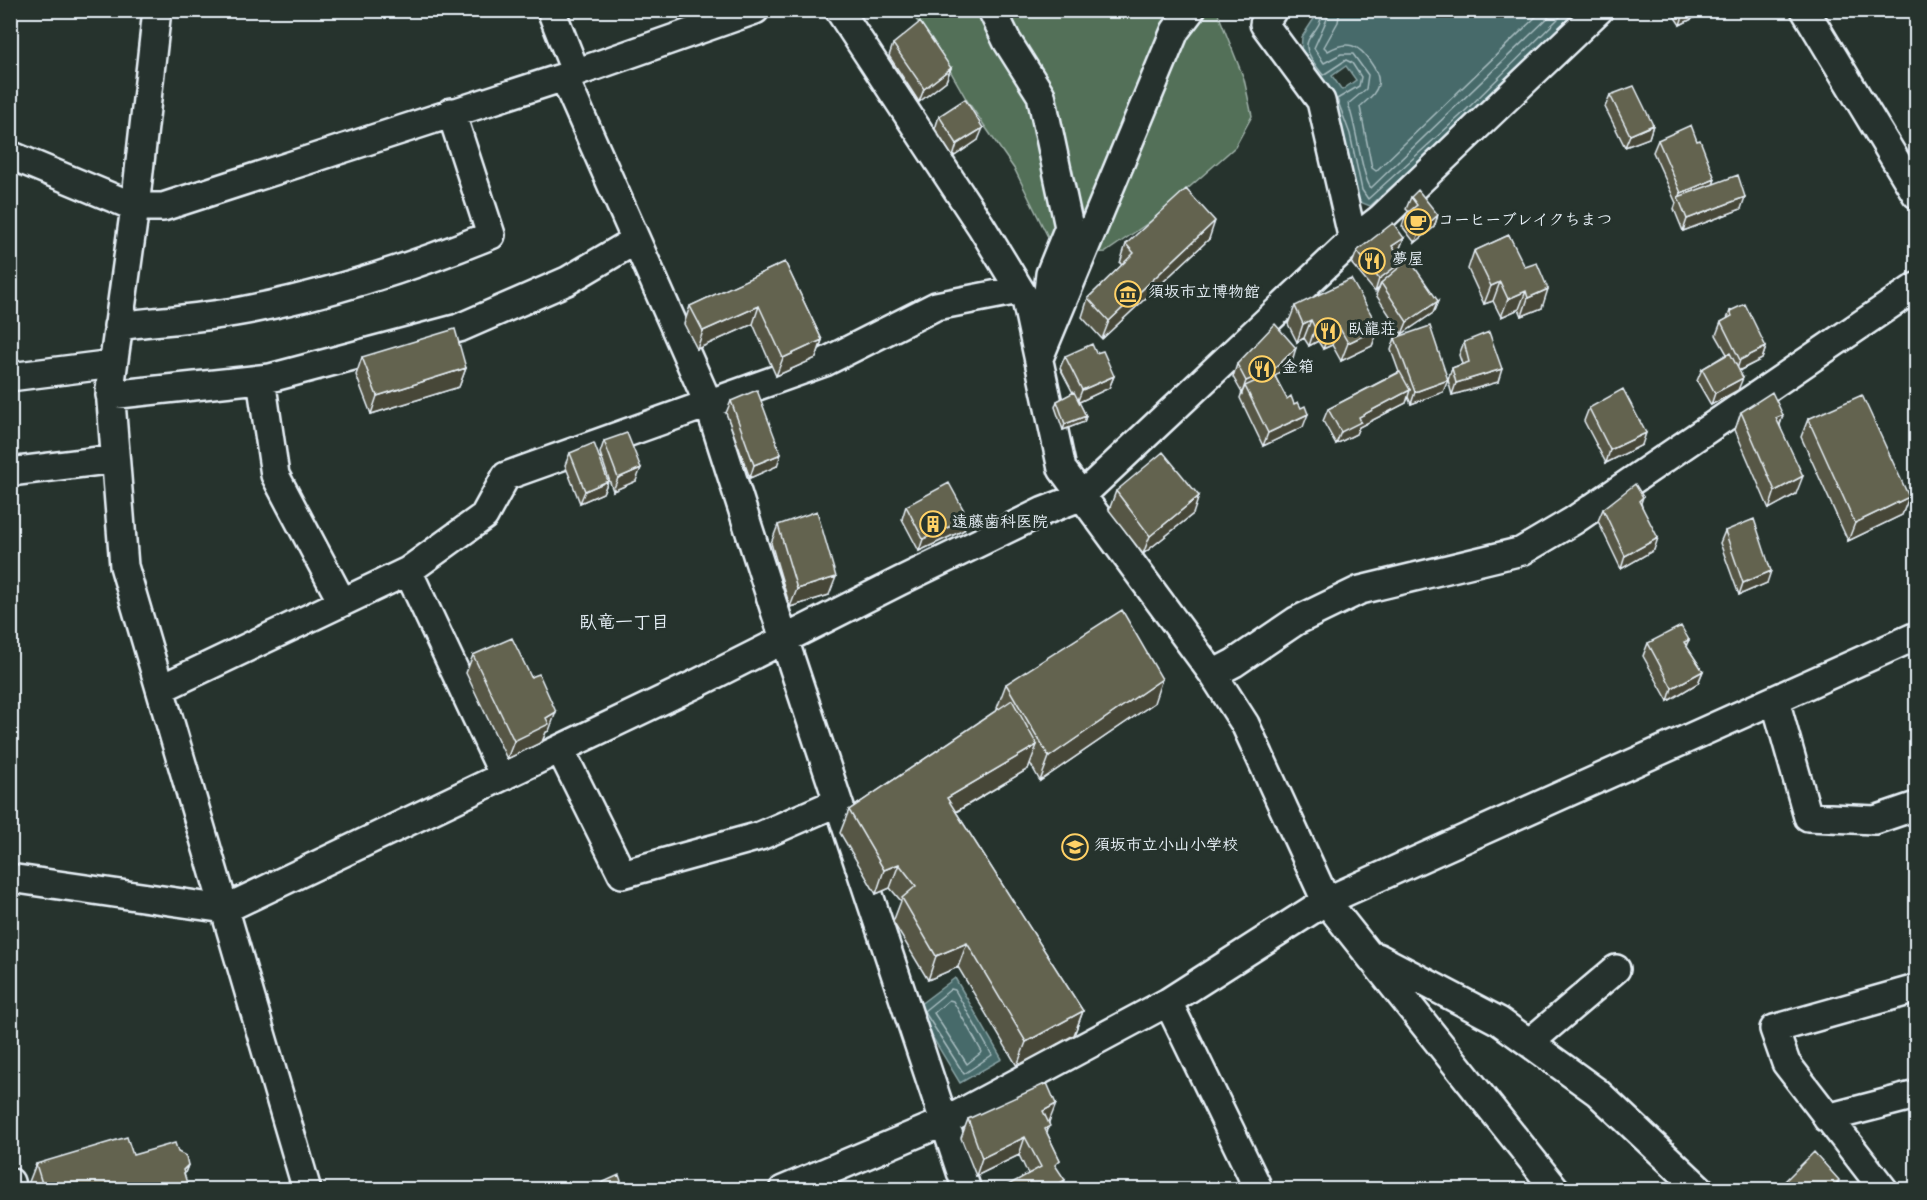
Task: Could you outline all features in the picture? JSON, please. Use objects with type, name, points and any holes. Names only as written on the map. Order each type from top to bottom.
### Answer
[{"type":"street","points":[[157,10],[135,207],[110,395],[124,566],[307,1190]]},
{"type":"street","points":[[551,10],[570,75],[636,240],[709,405],[784,639],[967,1190]]},
{"type":"street","points":[[10,155],[135,207],[163,207],[570,75],[755,10]]},
{"type":"street","points":[[839,10],[981,226],[1020,290],[1041,353],[1062,470],[1213,674],[1245,724],[1326,901],[1556,1190]]},
{"type":"street","points":[[992,10],[1007,41],[1041,95],[1069,227],[1050,274],[1041,353]]},
{"type":"street","points":[[1041,353],[1174,31],[1191,10]]},
{"type":"street","points":[[1273,10],[1264,24],[1321,101],[1353,240]]},
{"type":"street","points":[[10,878],[225,909],[560,749],[1044,511],[1080,497],[1353,240],[1380,219],[1599,10]]},
{"type":"street","points":[[1805,10],[1917,194]]},
{"type":"street","points":[[118,326],[240,311],[364,281],[444,254],[490,235],[451,112]]},
{"type":"street","points":[[110,395],[261,379],[459,328],[567,281],[636,240]]},
{"type":"street","points":[[1213,674],[1234,663],[1296,621],[1360,590],[1522,551],[1572,521],[1917,287]]},
{"type":"street","points":[[160,689],[408,571],[484,516],[506,476],[825,362],[936,306],[1020,290]]},
{"type":"street","points":[[10,377],[113,364]]},
{"type":"street","points":[[261,379],[275,476],[342,602]]},
{"type":"street","points":[[10,472],[115,459]]},
{"type":"street","points":[[408,571],[504,776]]},
{"type":"street","points":[[783,1190],[944,1122],[1168,1002],[1326,901],[1917,636]]},
{"type":"street","points":[[1775,700],[1808,817],[1875,820],[1917,806]]},
{"type":"street","points":[[560,749],[622,874],[760,836],[838,802]]},
{"type":"street","points":[[1367,952],[1499,1021],[1597,1092],[1701,1190]]},
{"type":"street","points":[[1529,1044],[1616,969]]},
{"type":"street","points":[[1884,1190],[1786,1063],[1774,1029],[1917,989]]},
{"type":"street","points":[[1168,1002],[1259,1190]]},
{"type":"street","points":[[1827,1118],[1917,1095]]},
{"type":"street","points":[[10,1182],[12,1190]]},
{"type":"green space","points":[[909,11],[1217,11],[1244,79],[1252,116],[1235,147],[1151,221],[1106,252],[1071,254],[1049,239],[1015,170],[968,102],[932,39]]},
{"type":"water","points":[[1319,11],[1576,11],[1465,120],[1370,206],[1360,202],[1340,118],[1301,53],[1302,37]],"holes":[[[1346,66],[1356,80],[1342,90],[1332,76]]]},
{"type":"water","points":[[955,978],[1002,1059],[960,1083],[915,1008]]},
{"type":"building","points":[[920,22],[951,68],[924,89],[893,44]]},
{"type":"building","points":[[1634,86],[1653,125],[1630,135],[1610,95]]},
{"type":"building","points":[[965,99],[983,128],[957,144],[939,116]]},
{"type":"building","points":[[1691,125],[1697,141],[1700,140],[1715,179],[1681,193],[1658,140]]},
{"type":"building","points":[[1738,175],[1745,197],[1687,219],[1678,197]]},
{"type":"building","name":"須坂市立博物館","points":[[1186,189],[1215,221],[1109,321],[1088,298],[1134,253],[1126,244]]},
{"type":"building","points":[[1418,190],[1438,215],[1420,231],[1406,214],[1417,205],[1411,197]]},
{"type":"building","points":[[1393,223],[1404,238],[1392,246],[1403,261],[1379,279],[1357,251]]},
{"type":"building","points":[[1509,235],[1525,267],[1537,263],[1548,289],[1528,298],[1526,291],[1508,299],[1500,282],[1491,286],[1474,251]]},
{"type":"building","points":[[1409,259],[1438,301],[1407,322],[1381,283]]},
{"type":"building","points":[[785,262],[822,340],[783,358],[759,306],[703,331],[690,306]]},
{"type":"building","points":[[1351,279],[1379,328],[1348,343],[1339,327],[1330,331],[1325,323],[1315,328],[1311,320],[1303,324],[1295,306]]},
{"type":"building","points":[[1745,304],[1766,347],[1740,360],[1721,322],[1732,316],[1730,311]]},
{"type":"building","name":"金箱","points":[[1275,324],[1296,348],[1273,370],[1246,381],[1237,364]]},
{"type":"building","points":[[1430,326],[1448,380],[1415,392],[1395,338]]},
{"type":"building","points":[[455,329],[466,368],[377,396],[362,357]]},
{"type":"building","points":[[1489,332],[1502,369],[1456,383],[1452,368],[1469,362],[1464,342]]},
{"type":"building","points":[[1092,344],[1096,353],[1103,351],[1114,376],[1082,390],[1065,356]]},
{"type":"building","points":[[1730,353],[1743,378],[1715,393],[1702,369]]},
{"type":"building","points":[[1400,372],[1410,390],[1359,417],[1361,422],[1341,432],[1328,409]]},
{"type":"building","points":[[1273,373],[1287,399],[1291,396],[1294,404],[1298,402],[1301,408],[1305,406],[1308,414],[1268,433],[1245,386]]},
{"type":"building","points":[[1623,389],[1646,433],[1610,450],[1589,408]]},
{"type":"building","points":[[757,390],[781,454],[754,465],[731,401]]},
{"type":"building","points":[[1074,392],[1086,416],[1065,424],[1057,401]]},
{"type":"building","points":[[1772,392],[1783,415],[1776,418],[1803,476],[1775,491],[1741,412]]},
{"type":"building","points":[[1862,395],[1909,497],[1855,523],[1808,419]]},
{"type":"building","points":[[627,433],[641,468],[618,478],[604,441]]},
{"type":"building","points":[[594,443],[608,481],[585,491],[570,453]]},
{"type":"building","points":[[1163,452],[1199,496],[1150,536],[1116,491]]},
{"type":"building","name":"遠藤歯科医院","points":[[949,483],[968,518],[923,539],[906,506]]},
{"type":"building","points":[[1635,484],[1643,497],[1639,501],[1658,538],[1625,556],[1603,509]]},
{"type":"building","points":[[817,511],[836,577],[797,589],[778,525]]},
{"type":"building","points":[[1754,519],[1771,571],[1743,583],[1725,531]]},
{"type":"building","points":[[1122,610],[1162,679],[1049,757],[1006,684]]},
{"type":"building","points":[[1681,626],[1689,640],[1684,642],[1703,671],[1672,688],[1648,643]]},
{"type":"building","points":[[512,638],[531,677],[539,674],[556,712],[546,718],[549,724],[514,741],[473,655]]},
{"type":"building","points":[[1012,700],[1037,745],[947,798],[1083,1011],[1026,1042],[967,943],[936,956],[902,898],[916,886],[899,864],[884,870],[849,810]]},
{"type":"building","points":[[1047,1083],[1056,1104],[1043,1111],[1050,1126],[1045,1129],[1060,1160],[1055,1165],[1065,1180],[1048,1190],[999,1190],[1041,1167],[1025,1137],[982,1158],[968,1119]]},
{"type":"building","points":[[127,1137],[133,1155],[175,1143],[178,1152],[186,1156],[188,1165],[183,1170],[189,1190],[44,1190],[36,1164]]},
{"type":"building","points":[[1814,1152],[1839,1180],[1830,1190],[1791,1190],[1784,1182]]},
{"type":"building","points":[[619,1175],[624,1190],[586,1190]]},
{"type":"place","name":"コーヒーブレイクちまつ","points":[[1418,222]]},
{"type":"place","name":"夢屋","points":[[1372,261]]},
{"type":"place","name":"須坂市立博物館","points":[[1128,294]]},
{"type":"place","name":"臥龍荘","points":[[1328,331]]},
{"type":"place","name":"金箱","points":[[1262,369]]},
{"type":"place","name":"遠藤歯科医院","points":[[933,524]]},
{"type":"place","name":"須坂市立小山小学校","points":[[1075,847]]},
{"type":"district","name":"臥竜一丁目","points":[[624,624]]}]
